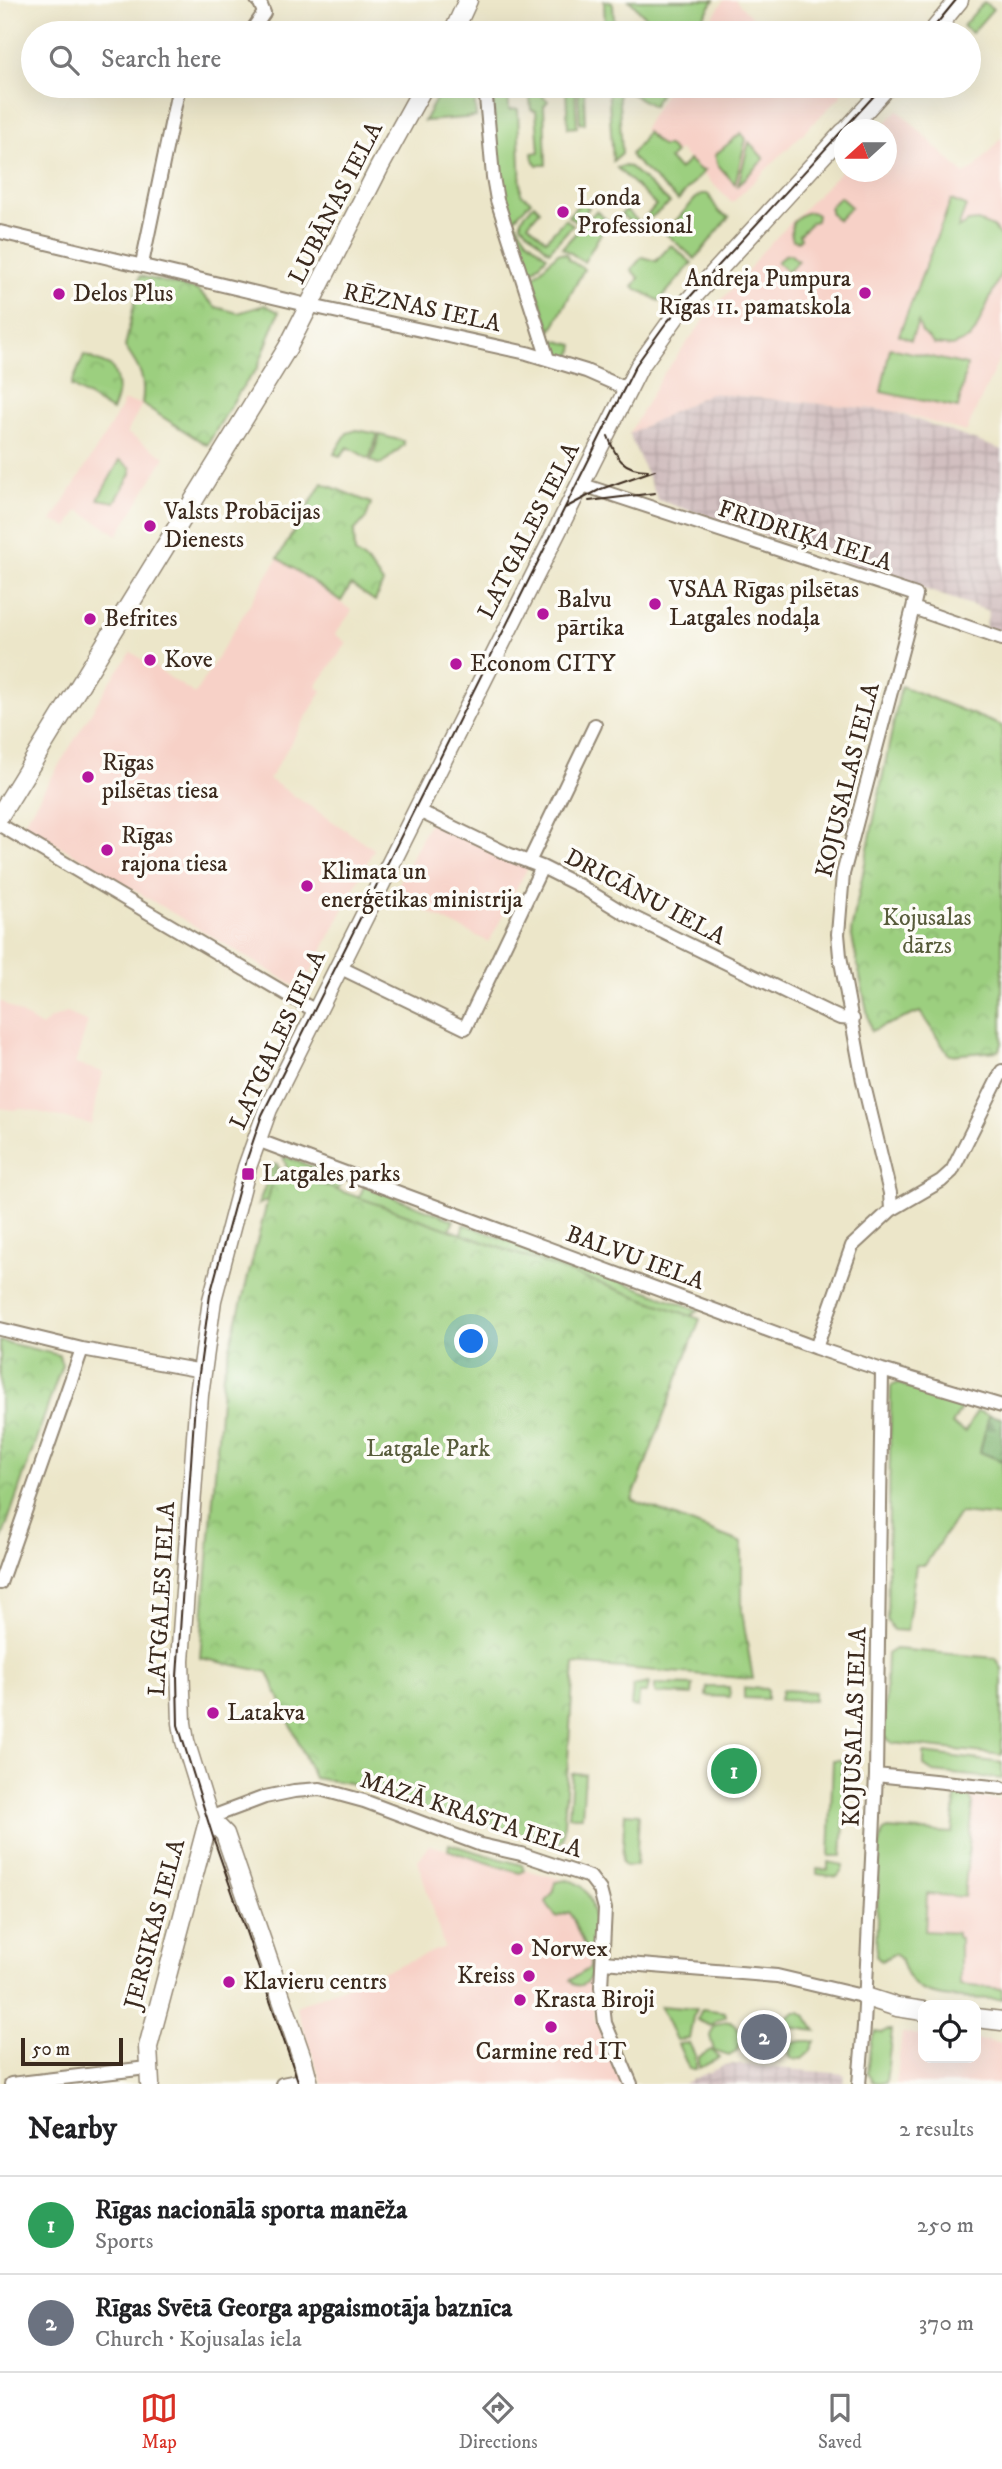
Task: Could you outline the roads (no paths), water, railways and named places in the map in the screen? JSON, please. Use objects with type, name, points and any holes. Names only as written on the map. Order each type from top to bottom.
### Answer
[{"type":"street","points":[[257,0],[264,13],[258,21]]},
{"type":"street","points":[[463,21],[468,0]]},
{"type":"street","points":[[942,21],[959,0]]},
{"type":"street","points":[[142,264],[177,98]]},
{"type":"street","name":"LUBĀNAS IELA","points":[[0,815],[288,347],[417,98]]},
{"type":"street","points":[[486,98],[497,200],[548,359]]},
{"type":"street","name":"LATGALES IELA","points":[[857,119],[876,98]]},
{"type":"street","name":"LATGALES IELA","points":[[308,2081],[225,1833],[209,1818],[185,1741],[180,1696],[180,1661],[194,1448],[212,1300],[268,1109],[627,389],[639,367],[677,314],[834,144]]},
{"type":"street","name":"RĒZNAS IELA","points":[[0,232],[548,359],[586,371],[627,389]]},
{"type":"street","name":"FRIDRIĶA IELA","points":[[580,484],[916,596],[913,608],[1002,639]]},
{"type":"street","name":"KOJUSALAS IELA","points":[[891,1210],[890,1193],[865,1091],[838,934],[844,874],[913,608]]},
{"type":"street","points":[[528,862],[595,725]]},
{"type":"street","name":"DRICĀNU IELA","points":[[417,810],[542,867],[624,913],[814,1006],[840,1018],[853,1019]]},
{"type":"street","points":[[0,825],[317,1012]]},
{"type":"street","points":[[339,967],[465,1028],[542,867]]},
{"type":"street","points":[[816,1348],[852,1246],[891,1210],[941,1181],[952,1171],[1002,1071]]},
{"type":"street","name":"BALVU IELA","points":[[257,1140],[816,1348],[1002,1406]]},
{"type":"street","points":[[0,1329],[82,1349],[202,1371]]},
{"type":"street","points":[[0,1583],[82,1349]]},
{"type":"street","name":"KOJUSALAS IELA","points":[[859,2084],[866,1997],[876,1775],[882,1370]]},
{"type":"street","points":[[876,1775],[1002,1788]]},
{"type":"street","name":"MAZĀ KRASTA IELA","points":[[209,1818],[265,1797],[320,1789],[364,1801],[481,1846],[562,1866],[590,1877],[600,1890],[605,1909],[601,2002],[605,2027],[631,2084]]},
{"type":"street","name":"JERSIKAS IELA","points":[[149,2076],[148,2047],[209,1818]]},
{"type":"street","points":[[603,1962],[777,1976],[918,2010]]},
{"type":"street","points":[[981,2019],[1002,2021]]},
{"type":"street","points":[[11,2084],[149,2076]]},
{"type":"street","points":[[282,2084],[308,2081]]},
{"type":"tram line","points":[[939,21],[956,0]]},
{"type":"tram line","points":[[299,2084],[213,1837],[178,1725],[177,1677],[195,1402],[210,1295],[247,1159],[262,1115],[636,365],[666,323],[872,98]]},
{"type":"tram line","points":[[608,436],[614,451],[626,465],[648,470]]},
{"type":"tram line","points":[[565,508],[601,489],[655,470]]},
{"type":"tram line","points":[[589,501],[655,493]]},
{"type":"place","name":"Londa Professional","points":[[563,212]]},
{"type":"place","name":"Andreja Pumpura Rīgas 11. pamatskola","points":[[865,293]]},
{"type":"place","name":"Delos Plus","points":[[59,294]]},
{"type":"place","name":"Valsts Probācijas Dienests","points":[[150,526]]},
{"type":"place","name":"VSAA Rīgas pilsētas Latgales nodaļa","points":[[655,604]]},
{"type":"place","name":"Balvu pārtika","points":[[543,614]]},
{"type":"place","name":"Befrites","points":[[90,619]]},
{"type":"place","name":"Kove","points":[[150,660]]},
{"type":"place","name":"Econom CITY","points":[[456,664]]},
{"type":"place","name":"Rīgas pilsētas tiesa","points":[[88,777]]},
{"type":"place","name":"Rīgas rajona tiesa","points":[[107,850]]},
{"type":"place","name":"Klimata un enerģētikas ministrija","points":[[307,886]]},
{"type":"place","name":"Latgales parks","points":[[248,1174]]},
{"type":"place","name":"Latakva","points":[[213,1713]]},
{"type":"place","name":"Rīgas nacionālā sporta manēža","points":[[734,1771]]},
{"type":"place","name":"Norwex","points":[[517,1949]]},
{"type":"place","name":"Kreiss","points":[[529,1976]]},
{"type":"place","name":"Klavieru centrs","points":[[229,1982]]},
{"type":"place","name":"Krasta Biroji","points":[[520,2000]]},
{"type":"place","name":"Carmine red IT","points":[[551,2027]]},
{"type":"place","name":"Rīgas Svētā Georga apgaismotāja baznīca","points":[[764,2037]]},
{"type":"park label","name":"Kojusalas dārzs","points":[[927,932]]},
{"type":"park label","name":"Latgale Park","points":[[428,1449]]}]
